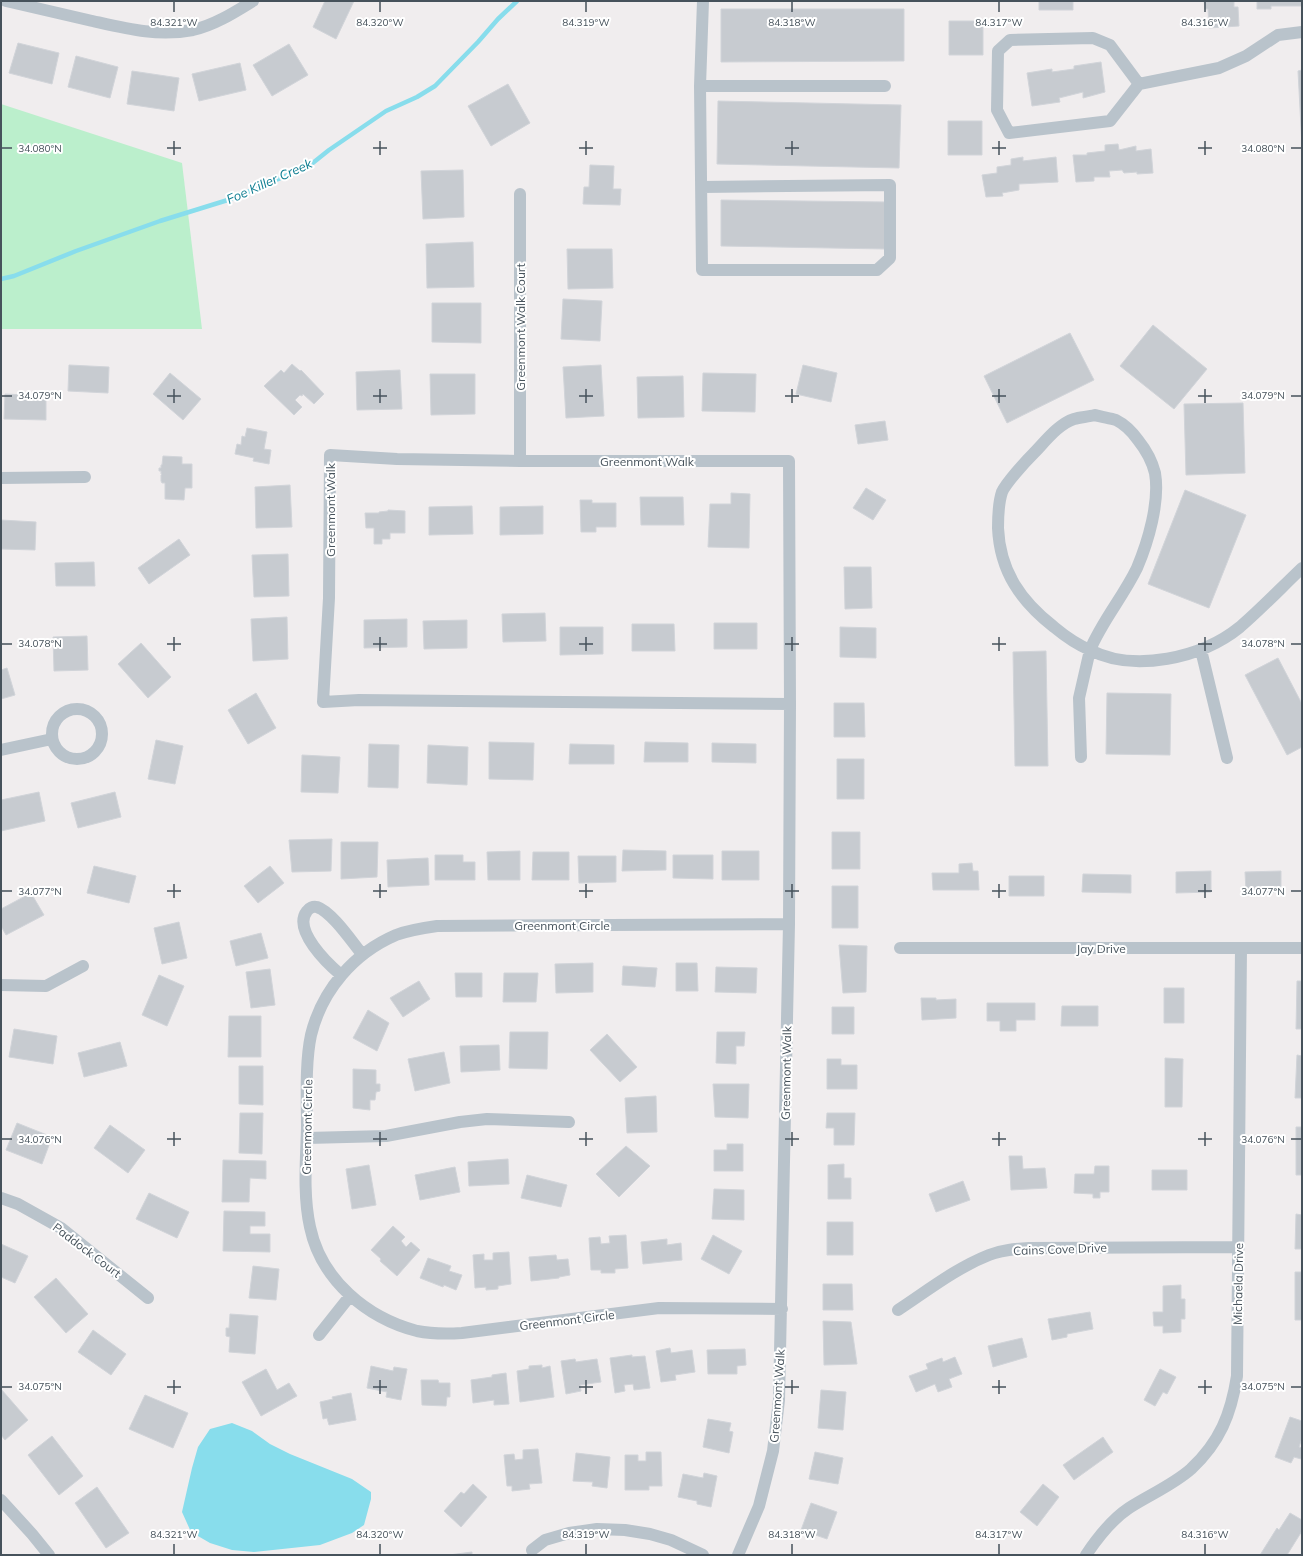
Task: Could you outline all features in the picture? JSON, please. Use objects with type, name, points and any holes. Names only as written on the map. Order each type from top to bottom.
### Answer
[{"type":"street","points":[[6,1],[151,33],[173,33],[195,29],[216,22],[253,1]]},
{"type":"street","points":[[702,187],[890,185],[890,258],[877,270],[702,270],[700,86],[703,1]]},
{"type":"street","points":[[1139,84],[1110,45],[1093,38],[1010,40],[998,51],[997,110],[1009,134],[1110,121],[1139,84],[1219,68],[1246,56],[1278,35],[1302,32]]},
{"type":"street","points":[[700,86],[885,86]]},
{"type":"street","name":"Greenmont Walk Court","points":[[520,194],[520,461]]},
{"type":"street","points":[[1081,757],[1079,698],[1090,650],[1098,632],[1136,569],[1148,539],[1153,518],[1155,473],[1147,452],[1134,434],[1116,421],[1095,415],[1073,419],[1054,431],[1023,464],[1002,492],[998,518],[999,540],[1004,562],[1013,583],[1025,601],[1041,617],[1074,643],[1090,650],[1116,659],[1138,661],[1160,660],[1201,650],[1221,640],[1239,628],[1302,568]]},
{"type":"street","name":"Greenmont Walk","points":[[738,1555],[759,1506],[773,1450],[780,1400],[789,924],[790,704],[789,462],[520,461],[397,459],[330,455],[329,598],[323,702],[359,700],[790,704]]},
{"type":"street","points":[[1,478],[85,477]]},
{"type":"street","points":[[1201,650],[1227,758]]},
{"type":"street","points":[[75,709],[92,713],[98,719],[101,727],[101,743],[97,750],[83,758],[75,759],[64,755],[55,747],[52,739],[54,722],[60,715],[75,709]]},
{"type":"street","points":[[1,750],[52,739]]},
{"type":"street","points":[[341,975],[318,951],[304,932],[303,920],[308,910],[312,907],[317,907],[324,911],[342,928],[362,954]]},
{"type":"street","name":"Greenmont Circle","points":[[782,1309],[659,1308],[462,1333],[443,1334],[419,1331],[393,1323],[371,1312],[350,1296],[337,1281],[317,1248],[310,1228],[306,1199],[308,1059],[311,1035],[322,1003],[341,975],[362,954],[380,943],[397,934],[418,928],[437,926],[789,924]]},
{"type":"street","name":"Jay Drive","points":[[900,948],[1302,948]]},
{"type":"street","name":"Michaela Drive","points":[[1086,1555],[1105,1529],[1128,1509],[1190,1469],[1210,1448],[1224,1426],[1233,1402],[1237,1376],[1241,948]]},
{"type":"street","points":[[1,985],[46,986],[83,966]]},
{"type":"street","points":[[307,1138],[386,1136],[460,1122],[486,1119],[569,1122]]},
{"type":"street","name":"Paddock Court","points":[[1,1198],[18,1204],[61,1228],[148,1298]]},
{"type":"street","name":"Cains Cove Drive","points":[[898,1310],[970,1264],[990,1255],[1007,1250],[1028,1248],[1239,1247]]},
{"type":"street","points":[[319,1335],[350,1296]]},
{"type":"street","points":[[4,1507],[49,1555]]},
{"type":"street","points":[[532,1550],[545,1540],[569,1533],[597,1529],[618,1529],[671,1540],[703,1555]]},
{"type":"green space","points":[[1,104],[182,163],[202,329],[1,329]]},
{"type":"water","points":[[232,1423],[252,1431],[270,1444],[290,1454],[352,1479],[371,1492],[371,1499],[364,1525],[352,1533],[320,1545],[254,1552],[232,1550],[210,1543],[191,1532],[182,1512],[198,1447],[210,1429]]},
{"type":"building","points":[[325,1],[354,1],[336,39],[313,27]]},
{"type":"building","points":[[1039,1],[1073,1],[1073,10],[1039,10]]},
{"type":"building","points":[[1204,1],[1234,1],[1234,7],[1238,7],[1239,26],[1209,28],[1208,9],[1205,9]]},
{"type":"building","points":[[1257,1],[1302,1],[1302,6],[1271,6],[1271,9],[1257,9]]},
{"type":"building","points":[[721,9],[904,9],[904,61],[721,62]]},
{"type":"building","points":[[949,21],[983,21],[983,55],[949,55]]},
{"type":"building","points":[[18,43],[59,53],[52,84],[9,73]]},
{"type":"building","points":[[289,44],[308,75],[272,96],[253,65]]},
{"type":"building","points":[[76,56],[118,67],[110,98],[68,87]]},
{"type":"building","points":[[1101,62],[1105,92],[1083,98],[1083,92],[1059,98],[1060,102],[1032,106],[1027,73],[1052,69],[1052,72],[1074,69],[1074,66]]},
{"type":"building","points":[[240,63],[246,90],[199,101],[192,74]]},
{"type":"building","points":[[1302,70],[1302,146],[1298,71]]},
{"type":"building","points":[[132,71],[179,78],[174,111],[127,104]]},
{"type":"building","points":[[508,84],[530,123],[491,146],[468,106]]},
{"type":"building","points":[[718,101],[901,105],[899,168],[717,164]]},
{"type":"building","points":[[948,121],[982,121],[982,155],[948,155]]},
{"type":"building","points":[[1118,144],[1119,150],[1136,146],[1136,151],[1151,149],[1153,173],[1137,174],[1137,172],[1124,173],[1122,170],[1109,171],[1110,177],[1094,177],[1094,181],[1076,182],[1073,155],[1087,155],[1087,153],[1105,151],[1105,145]]},
{"type":"building","points":[[1023,157],[1023,161],[1056,157],[1058,182],[1019,184],[1019,190],[1002,193],[1003,196],[986,197],[982,175],[997,173],[997,167],[1011,165],[1011,159]]},
{"type":"building","points":[[590,165],[614,166],[613,189],[621,189],[620,205],[583,204],[584,187],[589,187]]},
{"type":"building","points":[[463,170],[464,217],[423,219],[421,171]]},
{"type":"building","points":[[721,200],[886,202],[885,249],[721,246]]},
{"type":"building","points":[[473,242],[474,287],[427,288],[426,244]]},
{"type":"building","points":[[567,249],[612,249],[613,288],[568,289]]},
{"type":"building","points":[[563,299],[602,301],[600,341],[561,339]]},
{"type":"building","points":[[432,303],[481,303],[481,343],[432,342]]},
{"type":"building","points":[[1153,325],[1207,369],[1174,409],[1120,366]]},
{"type":"building","points":[[1070,333],[1094,380],[1007,423],[984,376]]},
{"type":"building","points":[[292,364],[300,371],[301,370],[324,394],[314,404],[303,394],[302,396],[300,395],[295,400],[302,407],[294,415],[264,386],[281,370],[284,373]]},
{"type":"building","points":[[69,365],[109,367],[108,393],[68,391]]},
{"type":"building","points":[[601,365],[604,416],[566,418],[563,367]]},
{"type":"building","points":[[803,365],[837,373],[831,402],[796,394]]},
{"type":"building","points":[[400,370],[402,409],[357,410],[356,372]]},
{"type":"building","points":[[170,373],[201,399],[183,420],[153,394]]},
{"type":"building","points":[[703,373],[756,374],[755,412],[702,411]]},
{"type":"building","points":[[430,374],[475,374],[475,414],[431,415]]},
{"type":"building","points":[[683,376],[684,417],[638,418],[637,377]]},
{"type":"building","points":[[5,394],[46,396],[46,420],[4,419]]},
{"type":"building","points":[[1243,403],[1245,473],[1186,475],[1184,404]]},
{"type":"building","points":[[885,421],[888,440],[858,444],[855,425]]},
{"type":"building","points":[[247,428],[267,432],[264,449],[271,450],[269,464],[253,461],[254,458],[235,454],[237,444],[241,445],[242,436],[245,437]]},
{"type":"building","points":[[163,456],[182,457],[182,464],[192,464],[192,488],[185,488],[184,500],[165,499],[165,483],[162,483],[161,481],[162,474],[161,471],[159,471],[159,468],[161,468],[162,465]]},
{"type":"building","points":[[290,485],[292,527],[256,528],[255,487]]},
{"type":"building","points":[[866,488],[886,500],[873,520],[853,508]]},
{"type":"building","points":[[1185,490],[1246,515],[1209,608],[1148,584]]},
{"type":"building","points":[[731,493],[750,494],[749,548],[708,547],[710,504],[731,504]]},
{"type":"building","points":[[640,497],[683,497],[684,525],[641,525]]},
{"type":"building","points":[[580,500],[592,500],[592,503],[616,503],[616,527],[596,527],[596,532],[581,532]]},
{"type":"building","points":[[472,506],[473,534],[429,535],[429,507]]},
{"type":"building","points":[[543,506],[543,534],[500,535],[500,507]]},
{"type":"building","points":[[388,510],[405,511],[405,533],[390,533],[390,539],[382,539],[382,544],[374,544],[374,528],[366,528],[365,513],[379,513]]},
{"type":"building","points":[[1,520],[36,522],[35,550],[1,549]]},
{"type":"building","points":[[179,539],[190,555],[149,584],[138,568]]},
{"type":"building","points":[[288,554],[289,596],[254,597],[252,555]]},
{"type":"building","points":[[94,562],[95,586],[56,586],[55,563]]},
{"type":"building","points":[[844,567],[871,567],[872,608],[845,609]]},
{"type":"building","points":[[545,613],[546,641],[503,642],[502,614]]},
{"type":"building","points":[[287,617],[288,659],[253,661],[251,619]]},
{"type":"building","points":[[407,619],[407,647],[364,648],[364,620]]},
{"type":"building","points":[[467,620],[467,648],[424,649],[423,621]]},
{"type":"building","points":[[714,623],[757,623],[757,649],[714,649]]},
{"type":"building","points":[[632,624],[674,624],[675,651],[632,651]]},
{"type":"building","points":[[560,627],[603,627],[603,654],[560,655]]},
{"type":"building","points":[[840,627],[876,628],[876,658],[840,657]]},
{"type":"building","points":[[87,636],[88,670],[54,671],[53,637]]},
{"type":"building","points":[[141,643],[171,677],[148,698],[118,664]]},
{"type":"building","points":[[1046,651],[1048,766],[1015,766],[1013,652]]},
{"type":"building","points":[[1278,658],[1302,704],[1302,747],[1287,755],[1245,675]]},
{"type":"building","points":[[7,668],[15,695],[1,699],[1,670]]},
{"type":"building","points":[[256,693],[276,728],[248,744],[228,710]]},
{"type":"building","points":[[1107,693],[1171,694],[1170,755],[1106,754]]},
{"type":"building","points":[[834,703],[864,703],[865,737],[834,737]]},
{"type":"building","points":[[156,740],[183,746],[175,784],[148,779]]},
{"type":"building","points":[[489,742],[534,743],[533,780],[489,779]]},
{"type":"building","points":[[645,742],[688,743],[688,762],[644,762]]},
{"type":"building","points":[[712,743],[756,744],[756,763],[712,762]]},
{"type":"building","points":[[369,744],[399,745],[398,788],[368,787]]},
{"type":"building","points":[[570,744],[614,745],[614,764],[569,764]]},
{"type":"building","points":[[428,745],[468,747],[467,785],[427,783]]},
{"type":"building","points":[[302,755],[340,757],[338,793],[301,792]]},
{"type":"building","points":[[837,759],[864,759],[864,799],[837,799]]},
{"type":"building","points":[[39,792],[45,821],[1,831],[1,800]]},
{"type":"building","points":[[115,792],[121,817],[78,828],[71,803]]},
{"type":"building","points":[[832,832],[860,832],[860,869],[832,869]]},
{"type":"building","points":[[332,839],[331,871],[292,872],[289,840]]},
{"type":"building","points":[[341,842],[378,842],[377,877],[341,879]]},
{"type":"building","points":[[623,850],[666,851],[666,870],[622,871]]},
{"type":"building","points":[[520,851],[520,880],[488,880],[487,852]]},
{"type":"building","points":[[722,851],[759,851],[759,880],[722,880]]},
{"type":"building","points":[[533,852],[569,852],[569,880],[532,880]]},
{"type":"building","points":[[435,855],[463,855],[463,862],[475,862],[475,880],[435,880]]},
{"type":"building","points":[[673,855],[713,855],[713,879],[673,878]]},
{"type":"building","points":[[578,856],[616,856],[616,882],[579,883]]},
{"type":"building","points":[[428,858],[429,885],[388,887],[387,860]]},
{"type":"building","points":[[972,863],[973,871],[978,871],[979,890],[933,890],[932,873],[959,873],[959,864]]},
{"type":"building","points":[[94,866],[136,876],[129,903],[87,893]]},
{"type":"building","points":[[270,866],[284,883],[258,903],[244,886]]},
{"type":"building","points":[[1211,871],[1211,892],[1176,893],[1176,872]]},
{"type":"building","points":[[1281,871],[1281,892],[1264,893],[1264,891],[1246,891],[1245,872]]},
{"type":"building","points":[[1083,874],[1131,875],[1131,893],[1082,892]]},
{"type":"building","points":[[1009,876],[1044,876],[1044,896],[1009,896]]},
{"type":"building","points":[[832,886],[858,886],[858,928],[832,928]]},
{"type":"building","points":[[31,893],[44,915],[6,935],[1,926],[1,909]]},
{"type":"building","points":[[179,922],[187,958],[162,964],[154,928]]},
{"type":"building","points":[[261,933],[268,958],[236,966],[230,941]]},
{"type":"building","points":[[839,945],[867,946],[866,992],[843,993]]},
{"type":"building","points":[[593,963],[593,992],[556,993],[555,964]]},
{"type":"building","points":[[676,963],[697,963],[698,991],[676,991]]},
{"type":"building","points":[[623,966],[657,968],[655,987],[622,985]]},
{"type":"building","points":[[716,967],[757,968],[756,993],[715,992]]},
{"type":"building","points":[[270,969],[275,1005],[251,1008],[246,972]]},
{"type":"building","points":[[455,973],[482,973],[482,997],[456,997]]},
{"type":"building","points":[[504,973],[538,973],[536,1002],[503,1002]]},
{"type":"building","points":[[159,975],[184,986],[167,1026],[142,1015]]},
{"type":"building","points":[[419,981],[430,999],[403,1017],[390,998]]},
{"type":"building","points":[[1297,981],[1302,981],[1302,1029],[1296,1029]]},
{"type":"building","points":[[1164,988],[1184,988],[1184,1023],[1164,1023]]},
{"type":"building","points":[[921,998],[936,998],[936,1000],[956,999],[956,1018],[922,1020]]},
{"type":"building","points":[[987,1003],[1035,1003],[1035,1020],[1016,1020],[1016,1031],[1000,1031],[1000,1021],[987,1021]]},
{"type":"building","points":[[1062,1006],[1098,1006],[1098,1026],[1061,1026]]},
{"type":"building","points":[[832,1007],[854,1007],[854,1034],[832,1034]]},
{"type":"building","points":[[368,1010],[389,1023],[377,1051],[353,1038]]},
{"type":"building","points":[[229,1016],[261,1016],[261,1057],[228,1057]]},
{"type":"building","points":[[14,1029],[57,1036],[53,1064],[9,1057]]},
{"type":"building","points":[[510,1032],[548,1032],[547,1069],[509,1068]]},
{"type":"building","points":[[717,1032],[745,1032],[744,1046],[736,1046],[736,1064],[716,1063]]},
{"type":"building","points":[[607,1034],[637,1067],[620,1082],[590,1050]]},
{"type":"building","points":[[120,1042],[127,1066],[84,1077],[78,1053]]},
{"type":"building","points":[[499,1045],[500,1070],[461,1072],[460,1046]]},
{"type":"building","points":[[444,1052],[450,1083],[415,1091],[408,1059]]},
{"type":"building","points":[[1297,1055],[1302,1056],[1302,1098],[1295,1098]]},
{"type":"building","points":[[1165,1058],[1183,1059],[1182,1107],[1165,1107]]},
{"type":"building","points":[[827,1059],[841,1059],[841,1065],[857,1065],[857,1089],[827,1089]]},
{"type":"building","points":[[239,1066],[263,1066],[263,1105],[239,1104]]},
{"type":"building","points":[[353,1069],[376,1070],[376,1084],[380,1084],[380,1091],[376,1092],[375,1100],[370,1100],[370,1110],[353,1108]]},
{"type":"building","points":[[713,1084],[749,1084],[748,1118],[715,1117]]},
{"type":"building","points":[[656,1096],[657,1132],[627,1133],[625,1098]]},
{"type":"building","points":[[240,1113],[263,1113],[262,1154],[239,1153]]},
{"type":"building","points":[[827,1113],[855,1113],[854,1145],[834,1145],[834,1128],[826,1128]]},
{"type":"building","points":[[17,1123],[52,1137],[42,1164],[6,1150]]},
{"type":"building","points":[[110,1125],[145,1150],[128,1173],[94,1148]]},
{"type":"building","points":[[1296,1127],[1302,1127],[1302,1175],[1296,1175]]},
{"type":"building","points":[[727,1144],[743,1144],[743,1171],[714,1171],[714,1150],[727,1150]]},
{"type":"building","points":[[626,1146],[650,1166],[619,1197],[596,1174]]},
{"type":"building","points":[[1009,1156],[1022,1156],[1023,1169],[1045,1168],[1047,1188],[1011,1190]]},
{"type":"building","points":[[508,1159],[509,1184],[469,1186],[468,1162]]},
{"type":"building","points":[[223,1160],[266,1161],[266,1179],[250,1178],[249,1202],[222,1202]]},
{"type":"building","points":[[844,1164],[844,1178],[851,1178],[851,1199],[828,1199],[828,1165]]},
{"type":"building","points":[[369,1165],[376,1205],[352,1209],[346,1169]]},
{"type":"building","points":[[1095,1166],[1109,1166],[1109,1192],[1100,1192],[1100,1198],[1093,1198],[1093,1194],[1074,1193],[1075,1174],[1094,1174]]},
{"type":"building","points":[[455,1167],[460,1192],[420,1200],[415,1175]]},
{"type":"building","points":[[1152,1170],[1187,1170],[1187,1190],[1152,1190]]},
{"type":"building","points":[[527,1175],[567,1185],[561,1207],[521,1198]]},
{"type":"building","points":[[963,1181],[970,1200],[936,1212],[929,1194]]},
{"type":"building","points":[[714,1189],[744,1190],[744,1220],[712,1219]]},
{"type":"building","points":[[149,1193],[189,1212],[177,1238],[136,1219]]},
{"type":"building","points":[[224,1211],[265,1212],[265,1226],[250,1226],[250,1234],[270,1234],[270,1252],[223,1251]]},
{"type":"building","points":[[1296,1214],[1302,1215],[1302,1249],[1295,1249]]},
{"type":"building","points":[[827,1222],[853,1222],[853,1255],[827,1255]]},
{"type":"building","points":[[393,1226],[405,1237],[401,1241],[406,1247],[411,1242],[420,1250],[397,1276],[380,1261],[381,1259],[371,1250]]},
{"type":"building","points":[[626,1235],[628,1268],[615,1269],[615,1273],[601,1273],[601,1270],[591,1270],[589,1238],[600,1237],[601,1244],[610,1243],[609,1236]]},
{"type":"building","points":[[713,1235],[742,1251],[729,1274],[701,1259]]},
{"type":"building","points":[[667,1239],[667,1245],[681,1243],[682,1260],[643,1264],[641,1242]]},
{"type":"building","points":[[1,1244],[28,1256],[15,1283],[1,1277]]},
{"type":"building","points":[[509,1252],[511,1284],[498,1286],[498,1289],[486,1290],[486,1287],[475,1288],[473,1255],[484,1254],[484,1260],[493,1260],[493,1253]]},
{"type":"building","points":[[556,1255],[557,1260],[568,1259],[570,1275],[559,1278],[531,1281],[529,1257]]},
{"type":"building","points":[[428,1258],[451,1266],[449,1271],[462,1275],[456,1290],[444,1285],[443,1287],[420,1278]]},
{"type":"building","points":[[253,1266],[279,1269],[276,1300],[249,1298]]},
{"type":"building","points":[[1295,1272],[1302,1272],[1302,1320],[1295,1320]]},
{"type":"building","points":[[56,1278],[88,1314],[66,1333],[34,1297]]},
{"type":"building","points":[[823,1284],[852,1284],[853,1310],[823,1310]]},
{"type":"building","points":[[1181,1285],[1181,1299],[1185,1299],[1185,1319],[1181,1319],[1181,1332],[1163,1333],[1163,1326],[1154,1326],[1153,1312],[1163,1312],[1163,1286]]},
{"type":"building","points":[[1090,1312],[1093,1329],[1067,1334],[1067,1337],[1052,1340],[1048,1319]]},
{"type":"building","points":[[230,1314],[258,1316],[255,1354],[229,1352],[230,1337],[226,1336],[226,1328],[229,1328]]},
{"type":"building","points":[[823,1321],[851,1322],[857,1364],[824,1365]]},
{"type":"building","points":[[93,1330],[126,1354],[111,1375],[78,1352]]},
{"type":"building","points":[[1022,1338],[1027,1357],[993,1367],[988,1346]]},
{"type":"building","points":[[670,1348],[671,1353],[692,1350],[695,1372],[675,1375],[676,1380],[661,1382],[656,1351]]},
{"type":"building","points":[[745,1349],[746,1365],[737,1366],[737,1374],[708,1374],[707,1350]]},
{"type":"building","points":[[632,1355],[632,1357],[645,1356],[650,1388],[634,1390],[633,1384],[624,1385],[625,1391],[615,1393],[610,1358]]},
{"type":"building","points":[[955,1357],[962,1374],[949,1379],[952,1387],[938,1392],[935,1384],[916,1392],[909,1376],[928,1369],[926,1364],[942,1358],[943,1362]]},
{"type":"building","points":[[575,1359],[576,1362],[597,1359],[601,1382],[580,1385],[581,1391],[566,1394],[561,1361]]},
{"type":"building","points":[[542,1365],[542,1368],[550,1366],[554,1397],[520,1402],[517,1371],[529,1369],[529,1366]]},
{"type":"building","points":[[371,1366],[393,1371],[394,1367],[407,1369],[401,1400],[386,1397],[387,1392],[367,1388]]},
{"type":"building","points":[[266,1369],[277,1390],[289,1383],[297,1396],[261,1416],[242,1382]]},
{"type":"building","points":[[1160,1369],[1176,1377],[1167,1394],[1163,1392],[1155,1406],[1144,1400]]},
{"type":"building","points":[[506,1373],[509,1404],[494,1405],[494,1400],[473,1403],[471,1380]]},
{"type":"building","points":[[421,1380],[438,1380],[439,1383],[450,1383],[450,1397],[447,1397],[446,1406],[422,1405]]},
{"type":"building","points":[[1,1389],[28,1420],[5,1440],[1,1435]]},
{"type":"building","points":[[821,1390],[846,1392],[843,1430],[818,1428]]},
{"type":"building","points":[[351,1393],[356,1420],[329,1425],[327,1418],[323,1419],[320,1402],[333,1399],[332,1397]]},
{"type":"building","points":[[145,1395],[188,1413],[173,1448],[129,1429]]},
{"type":"building","points":[[1290,1417],[1302,1421],[1302,1438],[1299,1447],[1302,1448],[1302,1457],[1301,1459],[1294,1457],[1291,1463],[1275,1457]]},
{"type":"building","points":[[708,1419],[731,1423],[729,1431],[733,1432],[729,1453],[703,1447]]},
{"type":"building","points":[[52,1436],[83,1476],[59,1495],[28,1455]]},
{"type":"building","points":[[1103,1437],[1113,1452],[1074,1480],[1063,1465]]},
{"type":"building","points":[[538,1449],[542,1483],[529,1484],[530,1489],[512,1491],[512,1486],[507,1486],[504,1455],[514,1454],[515,1460],[523,1459],[523,1450]]},
{"type":"building","points":[[646,1452],[661,1452],[662,1486],[649,1486],[649,1490],[625,1490],[625,1455],[638,1455],[638,1461],[646,1461]]},
{"type":"building","points":[[815,1452],[843,1458],[838,1484],[809,1479]]},
{"type":"building","points":[[576,1453],[610,1457],[607,1488],[592,1486],[593,1482],[573,1481]]},
{"type":"building","points":[[704,1473],[717,1476],[711,1507],[697,1504],[697,1501],[678,1497],[683,1474],[703,1478]]},
{"type":"building","points":[[473,1484],[487,1497],[461,1527],[444,1511],[461,1492],[464,1494]]},
{"type":"building","points":[[1043,1484],[1059,1497],[1037,1526],[1020,1512]]},
{"type":"building","points":[[97,1487],[129,1533],[106,1548],[75,1503]]},
{"type":"building","points":[[811,1503],[837,1512],[827,1539],[801,1530]]},
{"type":"building","points":[[1290,1513],[1302,1520],[1302,1531],[1287,1555],[1260,1555],[1277,1528],[1279,1530]]},
{"type":"building","points":[[472,1552],[472,1555],[449,1555]]},
{"type":"waterway","name":"Foe Killer Creek","points":[[1,279],[14,276],[76,251],[160,221],[231,199],[309,166],[329,150],[386,111],[417,97],[435,86],[517,1]]}]
